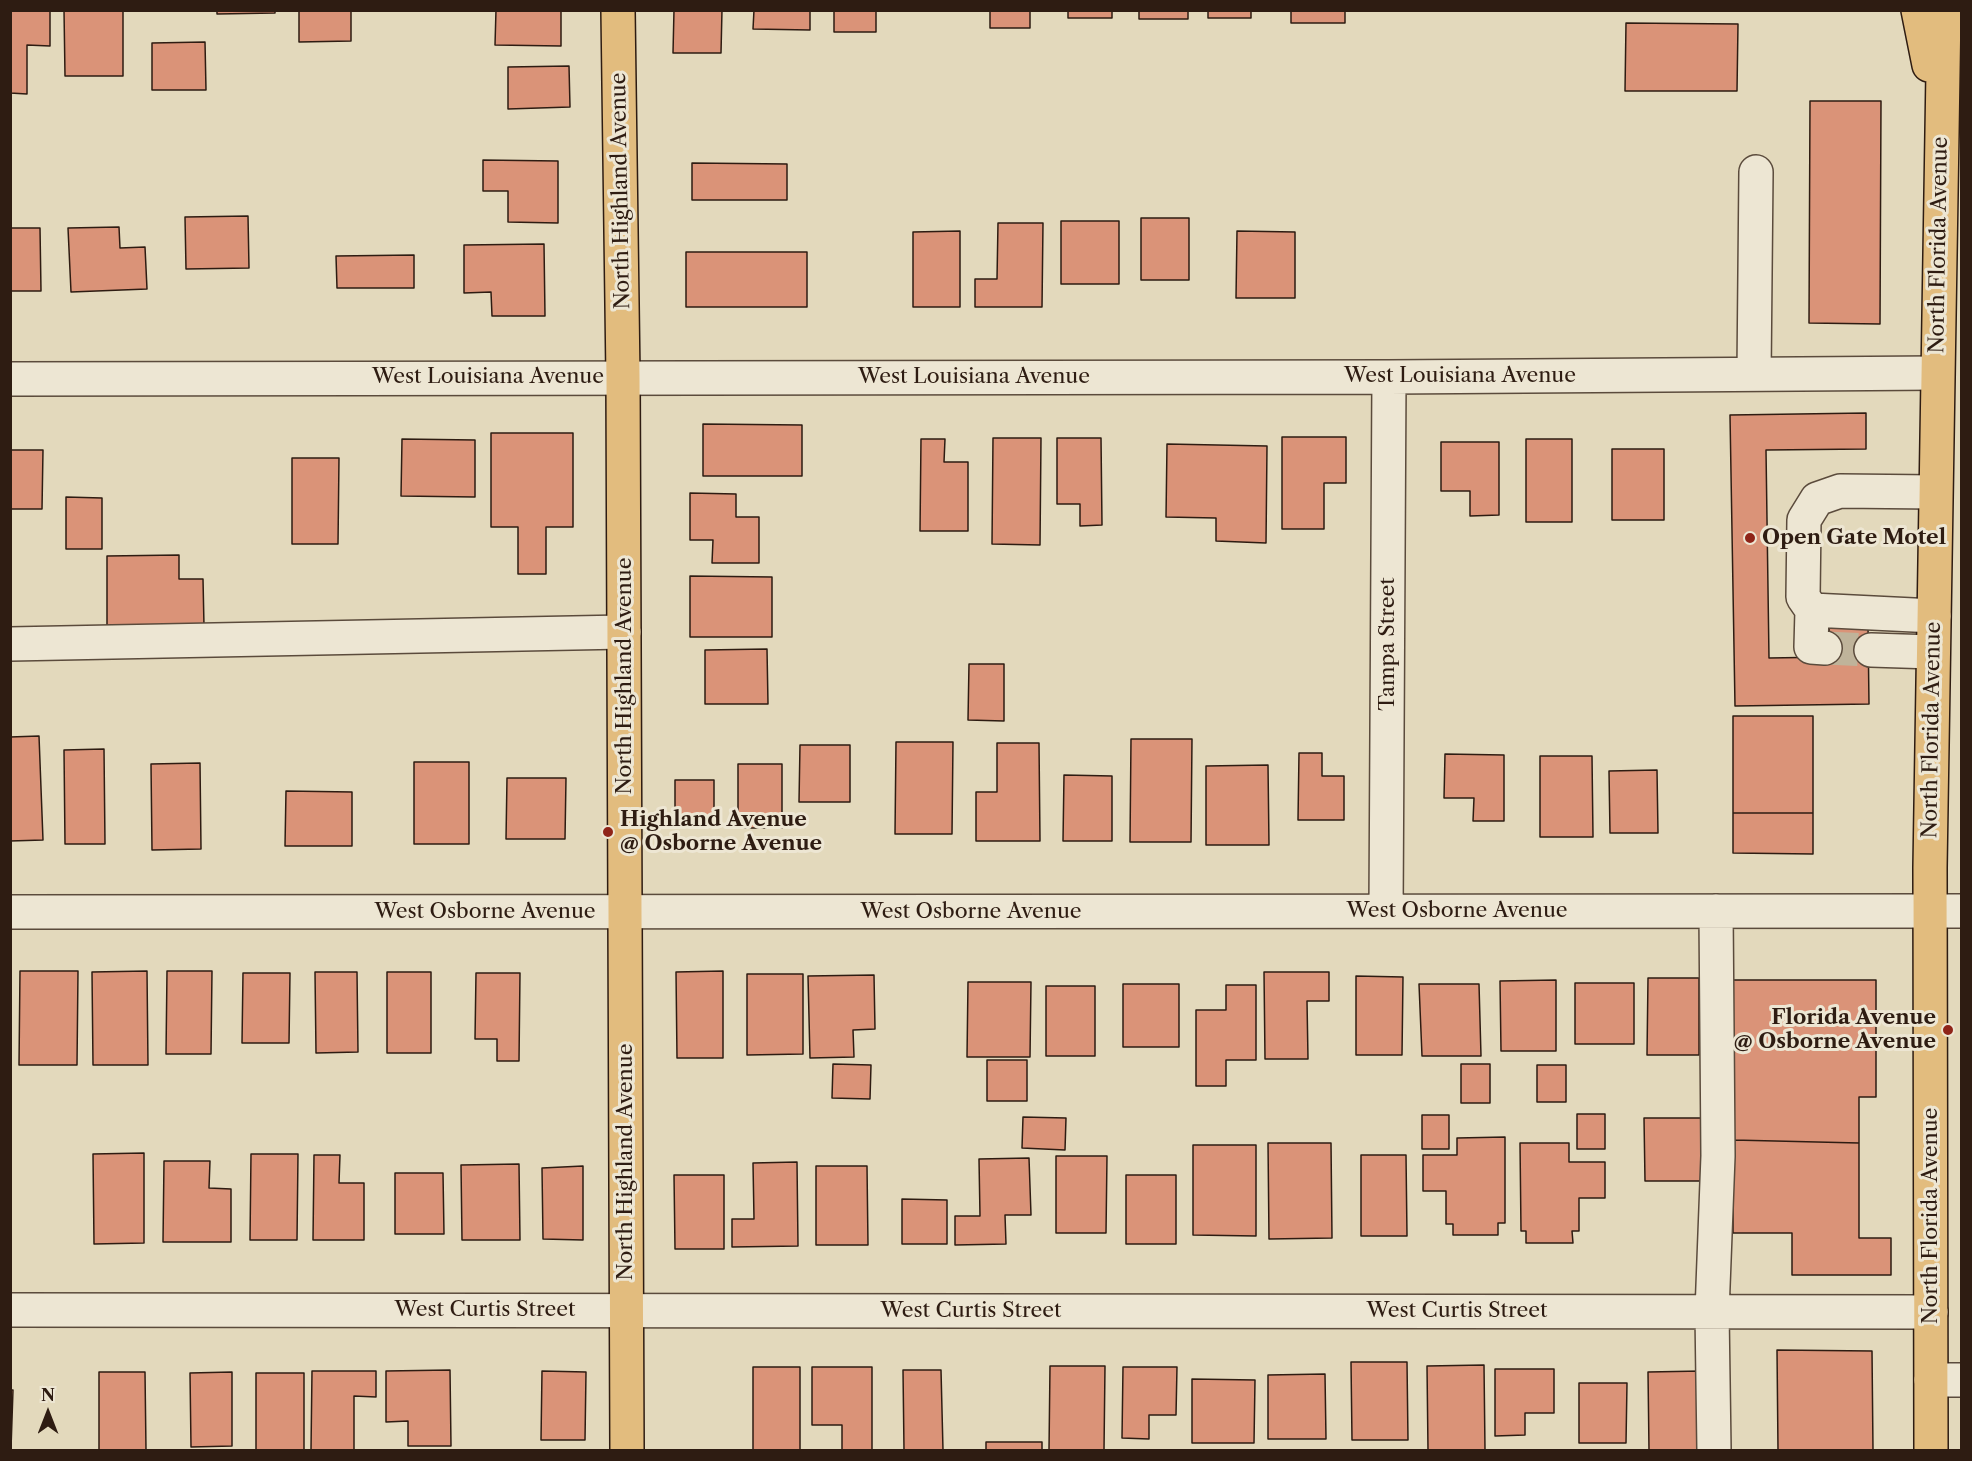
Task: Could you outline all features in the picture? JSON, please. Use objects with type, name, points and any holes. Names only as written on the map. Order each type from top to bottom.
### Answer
[{"type":"main road","name":"North Highland Avenue","points":[[618,10],[623,377],[627,1450]]},
{"type":"main road","points":[[1918,10],[1941,125]]},
{"type":"main road","name":"North Florida Avenue","points":[[1930,1450],[1946,1380],[1931,1312],[1946,911],[1933,652],[1944,10]]},
{"type":"street","points":[[1754,374],[1756,172]]},
{"type":"street","name":"West Louisiana Avenue","points":[[10,379],[1389,377],[1937,373]]},
{"type":"street","name":"Tampa Street","points":[[1386,911],[1389,377]]},
{"type":"street","points":[[1825,648],[1811,648],[1812,610],[1803,597],[1804,520],[1817,499],[1840,491],[1935,492]]},
{"type":"street","points":[[1812,610],[1934,616]]},
{"type":"street","points":[[10,644],[624,633]]},
{"type":"street","points":[[1871,650],[1933,652]]},
{"type":"street","points":[[1714,1450],[1712,1312],[1718,1156],[1716,911]]},
{"type":"street","name":"West Osborne Avenue","points":[[10,912],[1946,911]]},
{"type":"street","name":"West Curtis Street","points":[[10,1310],[1931,1312]]},
{"type":"building","points":[[10,10],[50,10],[50,46],[27,45],[27,94],[10,93]]},
{"type":"building","points":[[64,10],[123,10],[123,76],[65,76]]},
{"type":"building","points":[[217,10],[275,10],[275,13],[217,14]]},
{"type":"building","points":[[299,10],[351,10],[351,41],[299,42]]},
{"type":"building","points":[[496,10],[561,10],[561,46],[495,45]]},
{"type":"building","points":[[674,10],[722,10],[721,53],[673,53]]},
{"type":"building","points":[[754,10],[810,10],[810,30],[753,29]]},
{"type":"building","points":[[834,10],[876,10],[876,32],[834,32]]},
{"type":"building","points":[[990,10],[1030,10],[1030,28],[990,28]]},
{"type":"building","points":[[1068,10],[1112,10],[1112,18],[1068,18]]},
{"type":"building","points":[[1139,10],[1188,10],[1188,19],[1139,19]]},
{"type":"building","points":[[1208,10],[1251,10],[1251,18],[1208,18]]},
{"type":"building","points":[[1291,10],[1345,10],[1345,23],[1291,23]]},
{"type":"building","points":[[1626,23],[1738,24],[1737,91],[1625,91]]},
{"type":"building","points":[[205,42],[206,90],[152,90],[152,43]]},
{"type":"building","points":[[569,66],[570,107],[508,109],[508,67]]},
{"type":"building","points":[[1810,101],[1881,101],[1880,324],[1809,323]]},
{"type":"building","points":[[483,160],[558,161],[558,223],[508,222],[508,191],[483,191]]},
{"type":"building","points":[[692,163],[787,164],[787,200],[692,200]]},
{"type":"building","points":[[248,216],[249,268],[186,269],[185,217]]},
{"type":"building","points":[[1141,218],[1189,218],[1189,280],[1141,280]]},
{"type":"building","points":[[1061,221],[1119,221],[1119,284],[1061,284]]},
{"type":"building","points":[[998,223],[1043,223],[1042,307],[975,307],[975,279],[997,279]]},
{"type":"building","points":[[119,227],[120,248],[145,247],[147,289],[71,292],[68,228]]},
{"type":"building","points":[[10,228],[40,228],[41,291],[10,291]]},
{"type":"building","points":[[960,231],[960,307],[913,307],[913,232]]},
{"type":"building","points":[[1237,231],[1295,232],[1295,298],[1236,298]]},
{"type":"building","points":[[544,244],[545,316],[492,316],[491,292],[464,293],[464,245]]},
{"type":"building","points":[[686,252],[807,252],[807,307],[686,307]]},
{"type":"building","points":[[414,255],[414,288],[337,288],[336,256]]},
{"type":"building","name":"Open Gate Motel","points":[[1866,413],[1866,449],[1766,450],[1769,658],[1830,657],[1829,626],[1868,626],[1869,704],[1735,706],[1730,415]]},
{"type":"building","points":[[703,424],[802,425],[802,476],[703,476]]},
{"type":"building","points":[[491,433],[573,433],[573,527],[546,527],[546,574],[518,574],[518,527],[491,527]]},
{"type":"building","points":[[1282,437],[1346,437],[1346,483],[1324,483],[1324,529],[1282,529]]},
{"type":"building","points":[[993,438],[1041,438],[1040,545],[992,544]]},
{"type":"building","points":[[1057,438],[1101,438],[1102,525],[1080,526],[1080,504],[1057,504]]},
{"type":"building","points":[[402,439],[475,440],[475,497],[401,496]]},
{"type":"building","points":[[921,439],[945,439],[944,462],[968,462],[968,531],[920,531]]},
{"type":"building","points":[[1526,439],[1572,439],[1572,522],[1526,522]]},
{"type":"building","points":[[1441,442],[1499,442],[1499,515],[1470,516],[1470,491],[1441,491]]},
{"type":"building","points":[[1167,444],[1267,446],[1266,543],[1216,541],[1216,518],[1166,517]]},
{"type":"building","points":[[1612,449],[1664,449],[1664,520],[1612,520]]},
{"type":"building","points":[[10,450],[43,450],[42,509],[10,509]]},
{"type":"building","points":[[292,458],[339,458],[338,544],[292,544]]},
{"type":"building","points":[[690,493],[736,494],[736,517],[759,517],[759,563],[712,563],[713,540],[690,540]]},
{"type":"building","points":[[66,497],[102,498],[102,549],[66,549]]},
{"type":"building","points":[[179,555],[179,579],[203,579],[204,626],[107,627],[107,556]]},
{"type":"building","points":[[690,576],[772,577],[772,637],[690,637]]},
{"type":"building","points":[[767,649],[768,704],[705,704],[705,650]]},
{"type":"building","points":[[969,664],[1004,664],[1004,721],[968,720]]},
{"type":"building","points":[[1733,716],[1813,716],[1813,813],[1733,813]]},
{"type":"building","points":[[39,736],[43,840],[10,841],[10,737]]},
{"type":"building","points":[[1131,739],[1192,739],[1191,842],[1130,842]]},
{"type":"building","points":[[896,742],[953,742],[952,834],[895,834]]},
{"type":"building","points":[[997,743],[1039,743],[1040,841],[976,841],[976,792],[997,792]]},
{"type":"building","points":[[800,745],[850,745],[850,802],[799,802]]},
{"type":"building","points":[[104,749],[105,844],[65,844],[64,750]]},
{"type":"building","points":[[1299,753],[1322,753],[1322,776],[1344,776],[1344,820],[1298,820]]},
{"type":"building","points":[[1445,754],[1504,755],[1504,821],[1473,821],[1474,798],[1444,798]]},
{"type":"building","points":[[1540,756],[1592,756],[1593,837],[1540,837]]},
{"type":"building","points":[[414,762],[469,762],[469,844],[414,844]]},
{"type":"building","points":[[200,763],[201,849],[152,850],[151,764]]},
{"type":"building","points":[[738,764],[782,764],[782,828],[738,828]]},
{"type":"building","points":[[1268,765],[1269,845],[1206,845],[1206,766]]},
{"type":"building","points":[[1657,770],[1658,833],[1610,833],[1609,771]]},
{"type":"building","points":[[1064,775],[1112,776],[1112,841],[1063,841]]},
{"type":"building","points":[[507,778],[566,778],[565,839],[506,839]]},
{"type":"building","points":[[675,780],[714,780],[714,821],[675,821]]},
{"type":"building","points":[[286,791],[352,792],[352,846],[285,846]]},
{"type":"building","points":[[1733,813],[1813,813],[1813,854],[1733,853]]},
{"type":"building","points":[[20,971],[78,971],[77,1065],[19,1065]]},
{"type":"building","points":[[147,971],[148,1065],[93,1065],[92,972]]},
{"type":"building","points":[[167,971],[212,971],[211,1054],[166,1054]]},
{"type":"building","points":[[723,971],[723,1058],[677,1058],[676,972]]},
{"type":"building","points":[[315,972],[357,972],[358,1052],[316,1053]]},
{"type":"building","points":[[387,972],[431,972],[431,1053],[387,1053]]},
{"type":"building","points":[[1264,972],[1329,972],[1329,1001],[1307,1001],[1308,1059],[1265,1059]]},
{"type":"building","points":[[243,973],[290,973],[289,1043],[242,1043]]},
{"type":"building","points":[[476,973],[520,973],[519,1061],[497,1061],[497,1039],[475,1039]]},
{"type":"building","points":[[747,974],[803,974],[803,1054],[747,1055]]},
{"type":"building","points":[[874,975],[875,1029],[853,1030],[854,1057],[810,1058],[808,976]]},
{"type":"building","points":[[1356,976],[1403,977],[1402,1055],[1356,1055]]},
{"type":"building","points":[[1648,978],[1699,978],[1699,1055],[1647,1055]]},
{"type":"building","points":[[1556,980],[1556,1051],[1501,1051],[1500,981]]},
{"type":"building","points":[[1733,980],[1876,980],[1876,1097],[1859,1097],[1859,1143],[1733,1140]]},
{"type":"building","points":[[968,982],[1031,982],[1030,1057],[967,1057]]},
{"type":"building","points":[[1575,983],[1634,983],[1634,1044],[1575,1044]]},
{"type":"building","points":[[1123,984],[1179,984],[1179,1047],[1123,1047]]},
{"type":"building","points":[[1419,984],[1479,984],[1481,1056],[1422,1056]]},
{"type":"building","points":[[1226,985],[1256,985],[1256,1060],[1226,1060],[1226,1086],[1196,1086],[1196,1010],[1226,1010]]},
{"type":"building","points":[[1046,986],[1095,986],[1095,1056],[1046,1056]]},
{"type":"building","points":[[987,1060],[1027,1060],[1027,1101],[987,1101]]},
{"type":"building","points":[[833,1064],[871,1065],[870,1099],[832,1098]]},
{"type":"building","points":[[1461,1064],[1490,1064],[1490,1103],[1461,1103]]},
{"type":"building","points":[[1537,1065],[1566,1065],[1566,1102],[1537,1102]]},
{"type":"building","points":[[1577,1114],[1605,1114],[1605,1149],[1577,1149]]},
{"type":"building","points":[[1422,1115],[1449,1115],[1449,1149],[1422,1149]]},
{"type":"building","points":[[1023,1117],[1066,1118],[1065,1150],[1022,1148]]},
{"type":"building","points":[[1644,1118],[1712,1118],[1712,1181],[1645,1181]]},
{"type":"building","points":[[1505,1137],[1505,1223],[1498,1223],[1498,1235],[1453,1235],[1453,1224],[1446,1224],[1446,1191],[1423,1191],[1423,1155],[1457,1155],[1457,1138]]},
{"type":"building","points":[[1733,1140],[1859,1143],[1859,1238],[1891,1238],[1891,1275],[1792,1275],[1792,1233],[1733,1233]]},
{"type":"building","points":[[1268,1143],[1331,1143],[1332,1238],[1269,1239]]},
{"type":"building","points":[[1520,1143],[1569,1143],[1569,1162],[1605,1162],[1605,1198],[1579,1198],[1579,1231],[1572,1231],[1573,1243],[1526,1243],[1526,1231],[1521,1231]]},
{"type":"building","points":[[1193,1145],[1256,1145],[1256,1236],[1193,1235]]},
{"type":"building","points":[[144,1153],[144,1243],[94,1244],[93,1154]]},
{"type":"building","points":[[251,1154],[298,1154],[297,1240],[250,1240]]},
{"type":"building","points":[[314,1155],[340,1155],[339,1183],[364,1183],[364,1240],[313,1240]]},
{"type":"building","points":[[1361,1155],[1406,1155],[1407,1236],[1361,1236]]},
{"type":"building","points":[[1056,1156],[1107,1156],[1106,1233],[1056,1233]]},
{"type":"building","points":[[1029,1158],[1031,1215],[1005,1215],[1006,1244],[955,1245],[955,1216],[980,1216],[979,1159]]},
{"type":"building","points":[[164,1161],[210,1161],[209,1188],[231,1189],[231,1242],[163,1242]]},
{"type":"building","points":[[797,1162],[798,1246],[732,1247],[732,1219],[754,1219],[753,1163]]},
{"type":"building","points":[[519,1164],[520,1240],[462,1240],[461,1165]]},
{"type":"building","points":[[583,1166],[583,1240],[543,1239],[542,1168]]},
{"type":"building","points":[[816,1166],[867,1166],[868,1245],[816,1245]]},
{"type":"building","points":[[395,1173],[443,1173],[444,1234],[395,1234]]},
{"type":"building","points":[[674,1175],[724,1175],[724,1249],[675,1249]]},
{"type":"building","points":[[1126,1175],[1176,1175],[1176,1244],[1126,1244]]},
{"type":"building","points":[[902,1199],[947,1200],[947,1244],[902,1244]]},
{"type":"building","points":[[1777,1350],[1872,1351],[1873,1450],[1778,1450]]},
{"type":"building","points":[[1351,1362],[1407,1362],[1408,1440],[1352,1440]]},
{"type":"building","points":[[1484,1365],[1485,1450],[1428,1450],[1427,1366]]},
{"type":"building","points":[[1050,1366],[1105,1366],[1104,1450],[1049,1450]]},
{"type":"building","points":[[753,1367],[800,1367],[800,1450],[753,1450]]},
{"type":"building","points":[[812,1367],[872,1367],[872,1450],[842,1450],[842,1425],[812,1425]]},
{"type":"building","points":[[1123,1367],[1177,1367],[1176,1415],[1149,1415],[1149,1439],[1122,1438]]},
{"type":"building","points":[[1495,1369],[1554,1369],[1554,1413],[1525,1413],[1525,1435],[1495,1436]]},
{"type":"building","points":[[450,1370],[451,1446],[408,1446],[408,1421],[386,1422],[386,1371]]},
{"type":"building","points":[[903,1370],[941,1370],[943,1450],[904,1450]]},
{"type":"building","points":[[312,1371],[376,1371],[376,1397],[354,1396],[354,1450],[311,1450]]},
{"type":"building","points":[[542,1371],[586,1372],[585,1440],[541,1440]]},
{"type":"building","points":[[1702,1371],[1704,1450],[1649,1450],[1648,1372]]},
{"type":"building","points":[[99,1372],[145,1372],[146,1450],[99,1450]]},
{"type":"building","points":[[232,1372],[232,1446],[191,1447],[190,1373]]},
{"type":"building","points":[[256,1373],[304,1373],[304,1450],[256,1450]]},
{"type":"building","points":[[1325,1374],[1326,1439],[1268,1439],[1268,1375]]},
{"type":"building","points":[[1192,1379],[1255,1380],[1254,1443],[1192,1443]]},
{"type":"building","points":[[1579,1383],[1627,1383],[1626,1443],[1579,1443]]},
{"type":"building","points":[[10,1390],[13,1390],[11,1449],[10,1449]]},
{"type":"building","points":[[986,1442],[1042,1442],[1042,1450],[986,1450]]},
{"type":"tunnel","points":[[1825,648],[1871,650]]},
{"type":"place","name":"Open Gate Motel","points":[[1750,538]]},
{"type":"place","name":"Highland Avenue @ Osborne Avenue","points":[[608,832]]},
{"type":"place","name":"Florida Avenue @ Osborne Avenue","points":[[1948,1030]]}]
